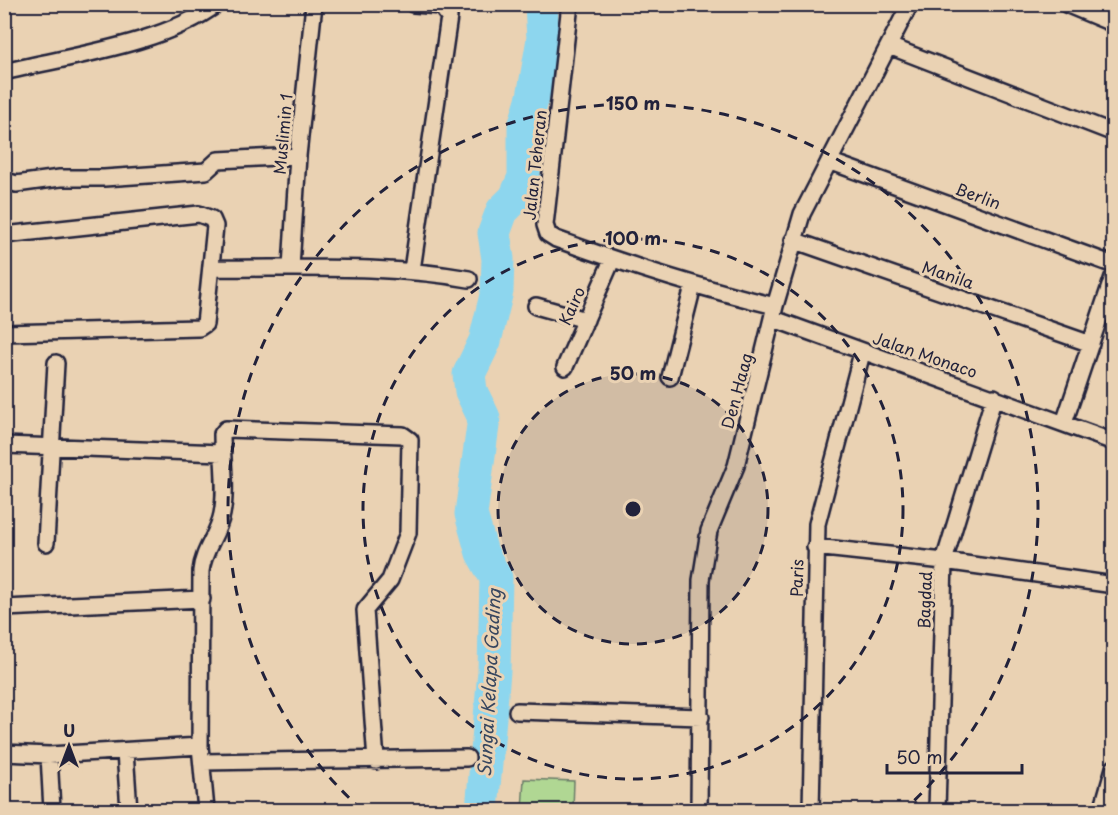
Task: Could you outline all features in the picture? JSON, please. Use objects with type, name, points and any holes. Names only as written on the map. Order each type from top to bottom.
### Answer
[{"type":"street","points":[[4,72],[164,34],[181,27],[217,4]]},
{"type":"street","name":"Muslimin 1","points":[[291,267],[298,156],[314,4]]},
{"type":"street","points":[[412,270],[449,17],[441,6],[413,4]]},
{"type":"street","name":"Jalan Teheran","points":[[570,4],[545,225],[548,234],[612,260],[775,313]]},
{"type":"street","name":"Den Haag","points":[[699,810],[701,580],[710,531],[736,466],[794,240],[809,198],[910,4]]},
{"type":"street","points":[[1066,4],[1113,24]]},
{"type":"street","points":[[889,46],[1113,133]]},
{"type":"street","points":[[4,180],[16,184],[60,178],[104,178],[206,171],[218,159],[298,156]]},
{"type":"street","name":"Berlin","points":[[829,161],[1113,265]]},
{"type":"street","points":[[4,235],[207,215],[215,226],[206,324],[199,328],[4,333]]},
{"type":"street","name":"Manila","points":[[794,240],[1091,344]]},
{"type":"street","name":"Kairo","points":[[565,367],[612,260]]},
{"type":"street","points":[[211,268],[412,270],[469,279]]},
{"type":"street","points":[[1064,423],[1113,274]]},
{"type":"street","points":[[670,376],[693,286]]},
{"type":"street","points":[[536,306],[586,320]]},
{"type":"street","name":"Jalan Monaco","points":[[775,313],[862,353],[1113,441]]},
{"type":"street","name":"Paris","points":[[811,810],[817,524],[862,353]]},
{"type":"street","points":[[46,543],[56,363]]},
{"type":"street","name":"Bagdad","points":[[937,810],[944,561],[994,398]]},
{"type":"street","points":[[206,810],[200,746],[202,560],[216,534],[223,511],[224,431],[231,429],[403,435],[410,440],[408,533],[390,580],[365,610],[376,761]]},
{"type":"street","points":[[4,445],[222,453]]},
{"type":"street","points":[[815,547],[944,561],[1113,585]]},
{"type":"street","points":[[4,608],[202,599]]},
{"type":"street","points":[[517,711],[701,717]]},
{"type":"street","points":[[4,753],[49,755],[200,746]]},
{"type":"street","points":[[125,752],[129,810]]},
{"type":"street","points":[[49,755],[52,810]]},
{"type":"street","points":[[203,762],[467,758]]},
{"type":"street","points":[[1102,810],[1113,777]]},
{"type":"green space","points":[[524,779],[574,781],[573,810],[522,810]]},
{"type":"waterway","name":"Sungai Kelapa Gading","points":[[482,810],[494,671],[496,578],[482,553],[471,514],[484,418],[471,391],[469,374],[485,341],[497,291],[498,259],[494,233],[502,211],[515,198],[524,177],[524,127],[533,97],[543,39],[541,4]]}]
